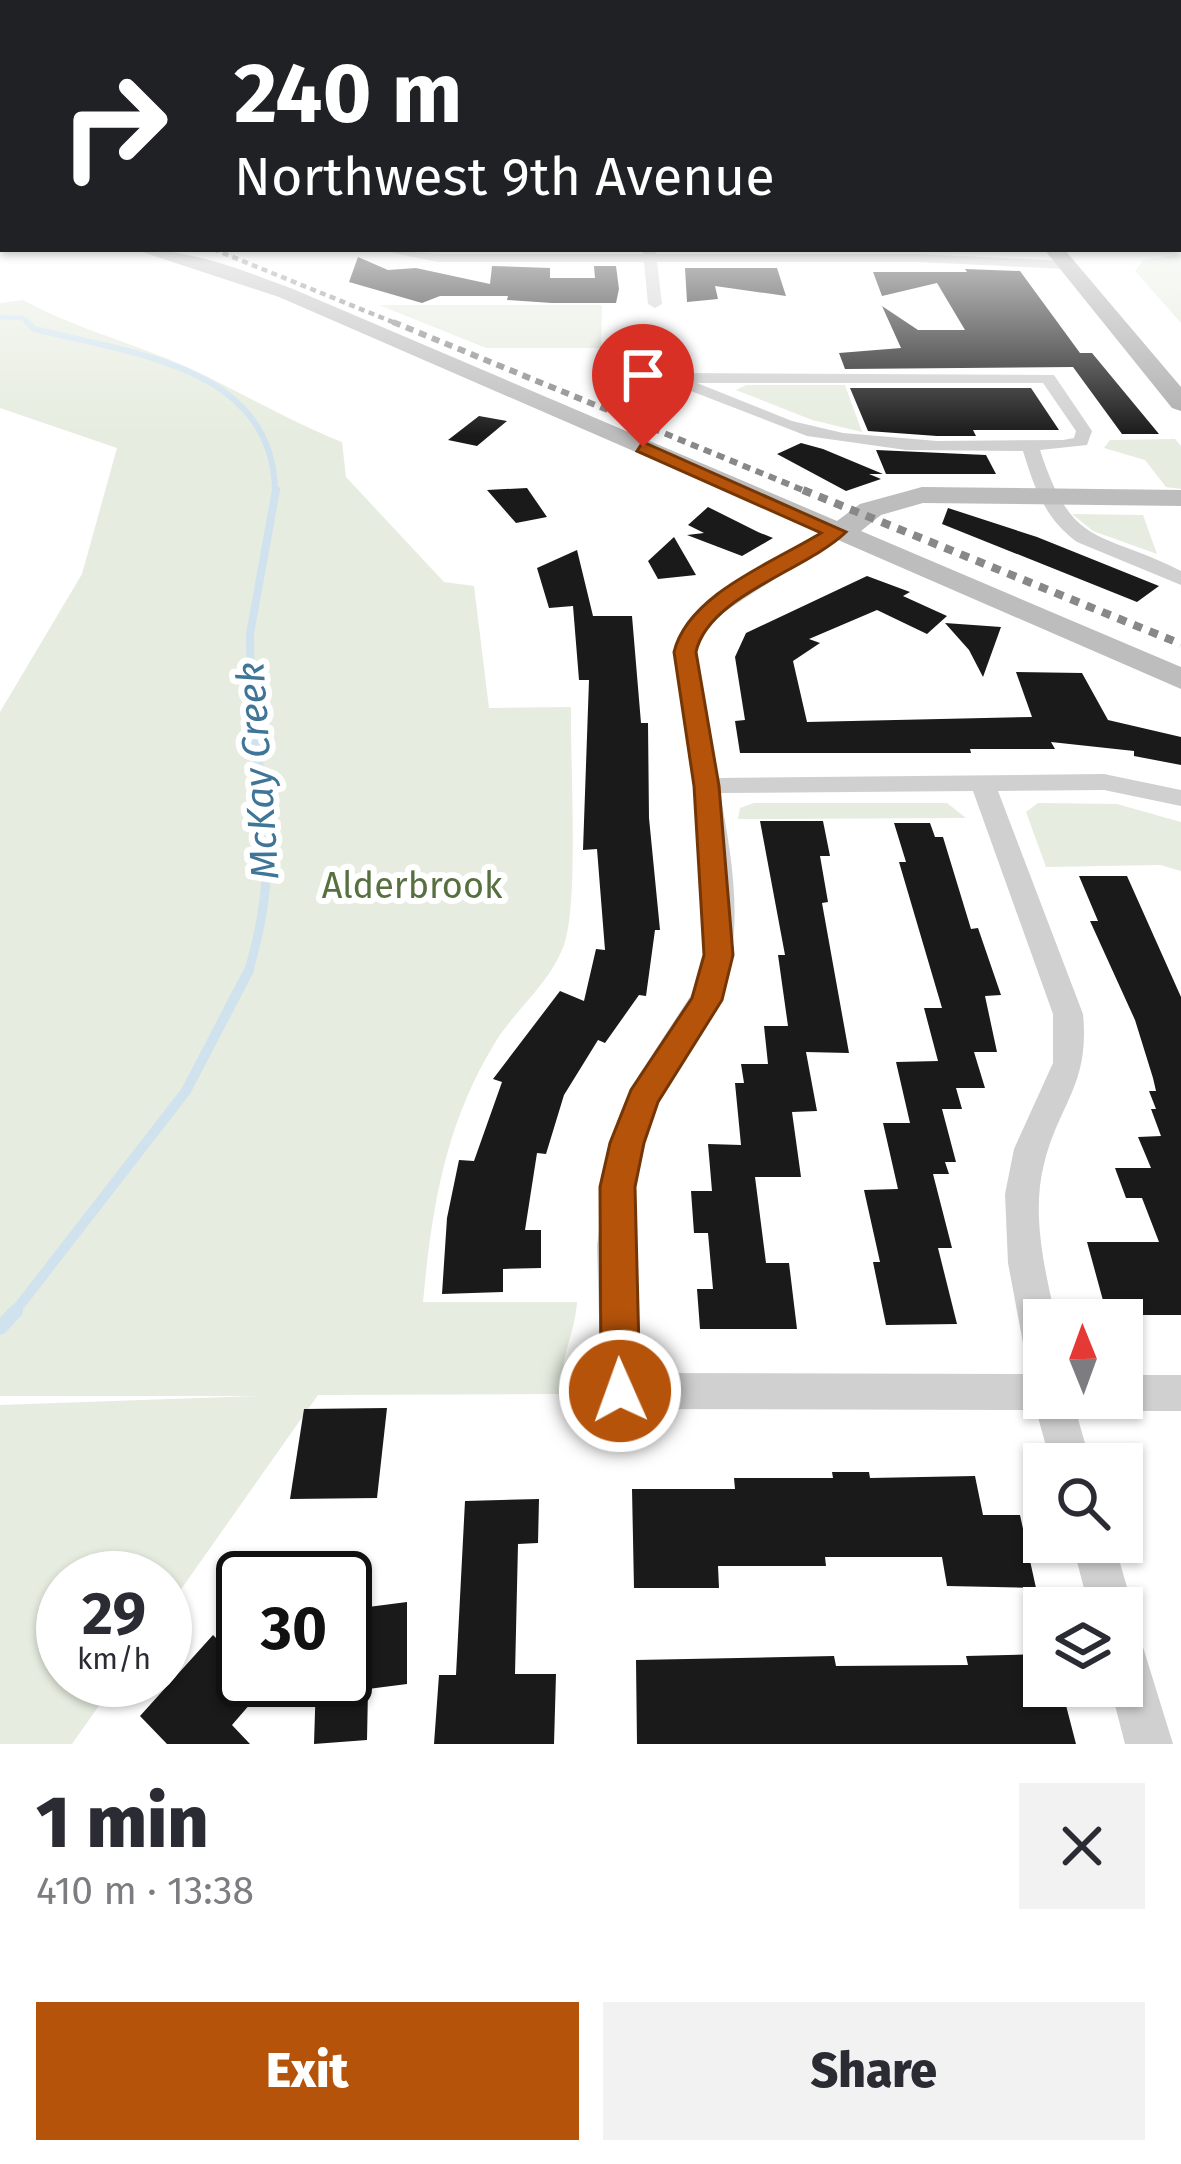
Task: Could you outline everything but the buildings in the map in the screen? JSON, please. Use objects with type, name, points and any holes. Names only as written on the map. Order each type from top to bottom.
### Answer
[{"type":"main road","points":[[1074,273],[1181,403]]},
{"type":"street","points":[[235,273],[1181,679]]},
{"type":"street","points":[[652,273],[655,304]]},
{"type":"street","points":[[642,349],[647,362],[671,378],[789,425],[860,441],[1030,445],[1081,441],[1084,431],[1048,378],[671,378]]},
{"type":"street","points":[[1030,445],[1052,514],[1070,531],[1181,579]]},
{"type":"street","points":[[1023,1392],[620,1391],[618,1187],[627,1143],[642,1099],[706,1000],[719,955],[707,786],[687,675],[688,636],[718,605],[836,532],[867,517],[937,497],[1181,498]]},
{"type":"street","points":[[982,783],[1068,1014],[1074,1052],[1026,1168],[1022,1230],[1034,1299]]},
{"type":"street","points":[[707,786],[1117,783],[1181,798]]},
{"type":"street","points":[[1143,1393],[1181,1394]]},
{"type":"street","points":[[1139,1707],[1149,1744]]},
{"type":"green space","points":[[1137,273],[1181,273],[1181,323]]},
{"type":"green space","name":"Alderbrook","points":[[23,300],[189,368],[342,442],[346,477],[444,582],[474,586],[489,708],[571,707],[569,925],[550,971],[496,1041],[464,1103],[437,1200],[423,1302],[577,1302],[563,1370],[563,1394],[318,1395],[192,1574],[192,1551],[36,1551],[36,1707],[98,1707],[72,1744],[0,1744],[0,1405],[256,1396],[0,1396],[0,712],[82,574],[117,448],[0,408],[0,303]]},
{"type":"green space","points":[[379,305],[602,305],[601,348],[486,348]]},
{"type":"green space","points":[[746,385],[845,385],[862,432],[812,420],[736,390]]},
{"type":"green space","points":[[1175,439],[1181,446],[1181,489],[1166,487],[1145,460],[1104,448],[1110,440]]},
{"type":"green space","points":[[1072,514],[1143,515],[1157,554],[1093,531]]},
{"type":"green space","points":[[754,803],[947,803],[966,818],[738,819],[740,808]]},
{"type":"green space","points":[[1038,803],[1117,804],[1181,822],[1181,871],[1160,865],[1046,867],[1026,812]]},
{"type":"waterway","name":"McKay Creek","points":[[0,317],[23,318],[34,329],[152,358],[191,372],[224,392],[251,417],[269,450],[275,493]]},
{"type":"waterway","name":"McKay Creek","points":[[251,705],[250,634],[276,490]]},
{"type":"waterway","name":"McKay Creek","points":[[249,971],[267,868],[251,702]]},
{"type":"waterway","name":"McKay Creek","points":[[13,1314],[186,1091],[249,971]]},
{"type":"waterway","name":"McKay Creek","points":[[0,1328],[16,1311]]},
{"type":"railway","points":[[273,273],[400,325]]},
{"type":"railway","points":[[393,322],[810,493]]},
{"type":"railway","points":[[803,490],[1181,644]]},
{"type":"route","points":[[620,1391],[618,1187],[627,1143],[642,1099],[706,1000],[719,955],[707,786],[687,675],[688,636],[718,605],[762,583],[836,532],[643,447]]}]
